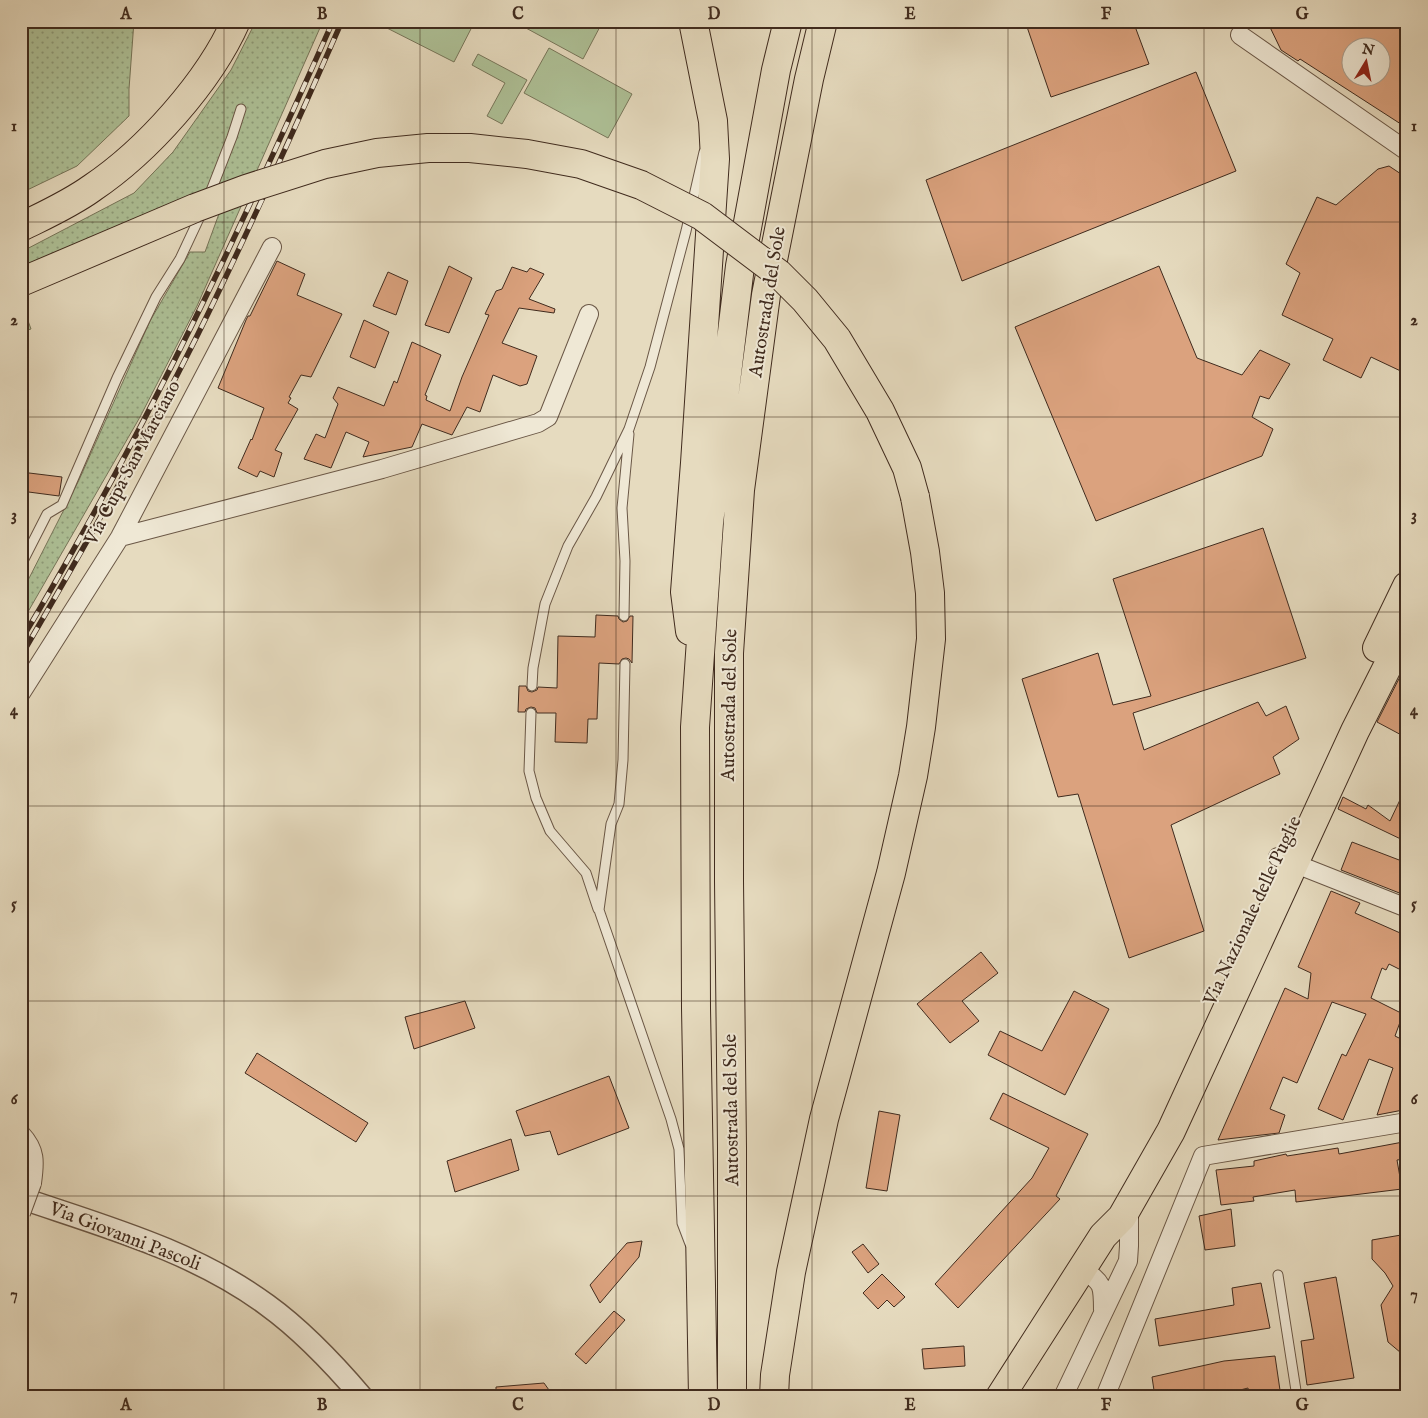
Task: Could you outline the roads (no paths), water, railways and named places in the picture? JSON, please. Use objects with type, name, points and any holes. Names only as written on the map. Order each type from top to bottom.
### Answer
[{"type":"main road","points":[[21,227],[56,210],[92,188],[124,164],[163,127],[206,73],[236,21]]},
{"type":"main road","points":[[693,21],[713,121],[715,159],[695,463],[684,592],[698,692]]},
{"type":"main road","name":"Autostrada del Sole","points":[[703,1397],[696,1008],[695,728],[709,523],[740,266],[776,70],[788,21]]},
{"type":"main road","name":"Autostrada del Sole","points":[[732,1397],[728,653],[740,490],[766,295],[808,79],[823,21]]},
{"type":"main road","points":[[21,282],[196,208],[246,189],[325,164],[368,155],[428,148],[470,148],[527,154],[581,164],[641,185],[702,216],[779,274],[805,300],[837,339],[880,410],[907,468],[926,552],[930,593],[931,638],[921,727],[913,776],[891,873],[826,1110],[790,1272],[775,1374],[774,1397]]},
{"type":"main road","name":"Via Nazionale delle Puglie","points":[[1000,1397],[1103,1236],[1122,1217],[1170,1131],[1285,860],[1407,586]]},
{"type":"main road","name":"Via Nazionale delle Puglie","points":[[1103,1236],[1112,1202],[1285,860],[1355,731],[1407,628]]},
{"type":"street","points":[[1240,35],[1407,152]]},
{"type":"street","name":"Via Cupa San Marciano","points":[[21,693],[120,537],[272,247]]},
{"type":"street","points":[[120,537],[382,469],[538,423],[548,417],[589,314]]},
{"type":"street","points":[[1285,860],[1407,908]]},
{"type":"street","points":[[1105,1397],[1204,1156],[1407,1122]]},
{"type":"street","points":[[21,1134],[33,1150],[34,1170],[26,1190],[21,1213]]},
{"type":"street","name":"Via Giovanni Pascoli","points":[[26,1190],[210,1270],[267,1304],[328,1358],[362,1397]]},
{"type":"street","points":[[1063,1397],[1128,1261],[1129,1206]]},
{"type":"street","points":[[1082,1268],[1099,1280],[1103,1295],[1103,1310]]},
{"type":"lane","points":[[776,70],[781,21]]},
{"type":"lane","points":[[21,566],[47,514],[62,505],[117,378],[156,297],[186,249],[217,179],[241,109]]},
{"type":"lane","points":[[532,686],[533,668],[544,604],[568,546],[596,497],[629,429],[650,368],[713,121]]},
{"type":"lane","points":[[624,616],[625,562],[622,508],[629,429]]},
{"type":"lane","points":[[599,910],[611,824],[619,804],[623,760],[625,664]]},
{"type":"lane","points":[[531,713],[529,771],[536,798],[550,830],[586,873],[599,910],[671,1120],[679,1149],[682,1223],[701,1278]]},
{"type":"lane","points":[[1278,1275],[1297,1397]]},
{"type":"railway","points":[[21,640],[95,511],[159,391],[248,208],[333,21]]},
{"type":"railway","points":[[21,656],[156,416],[198,334],[272,178],[342,21]]}]
